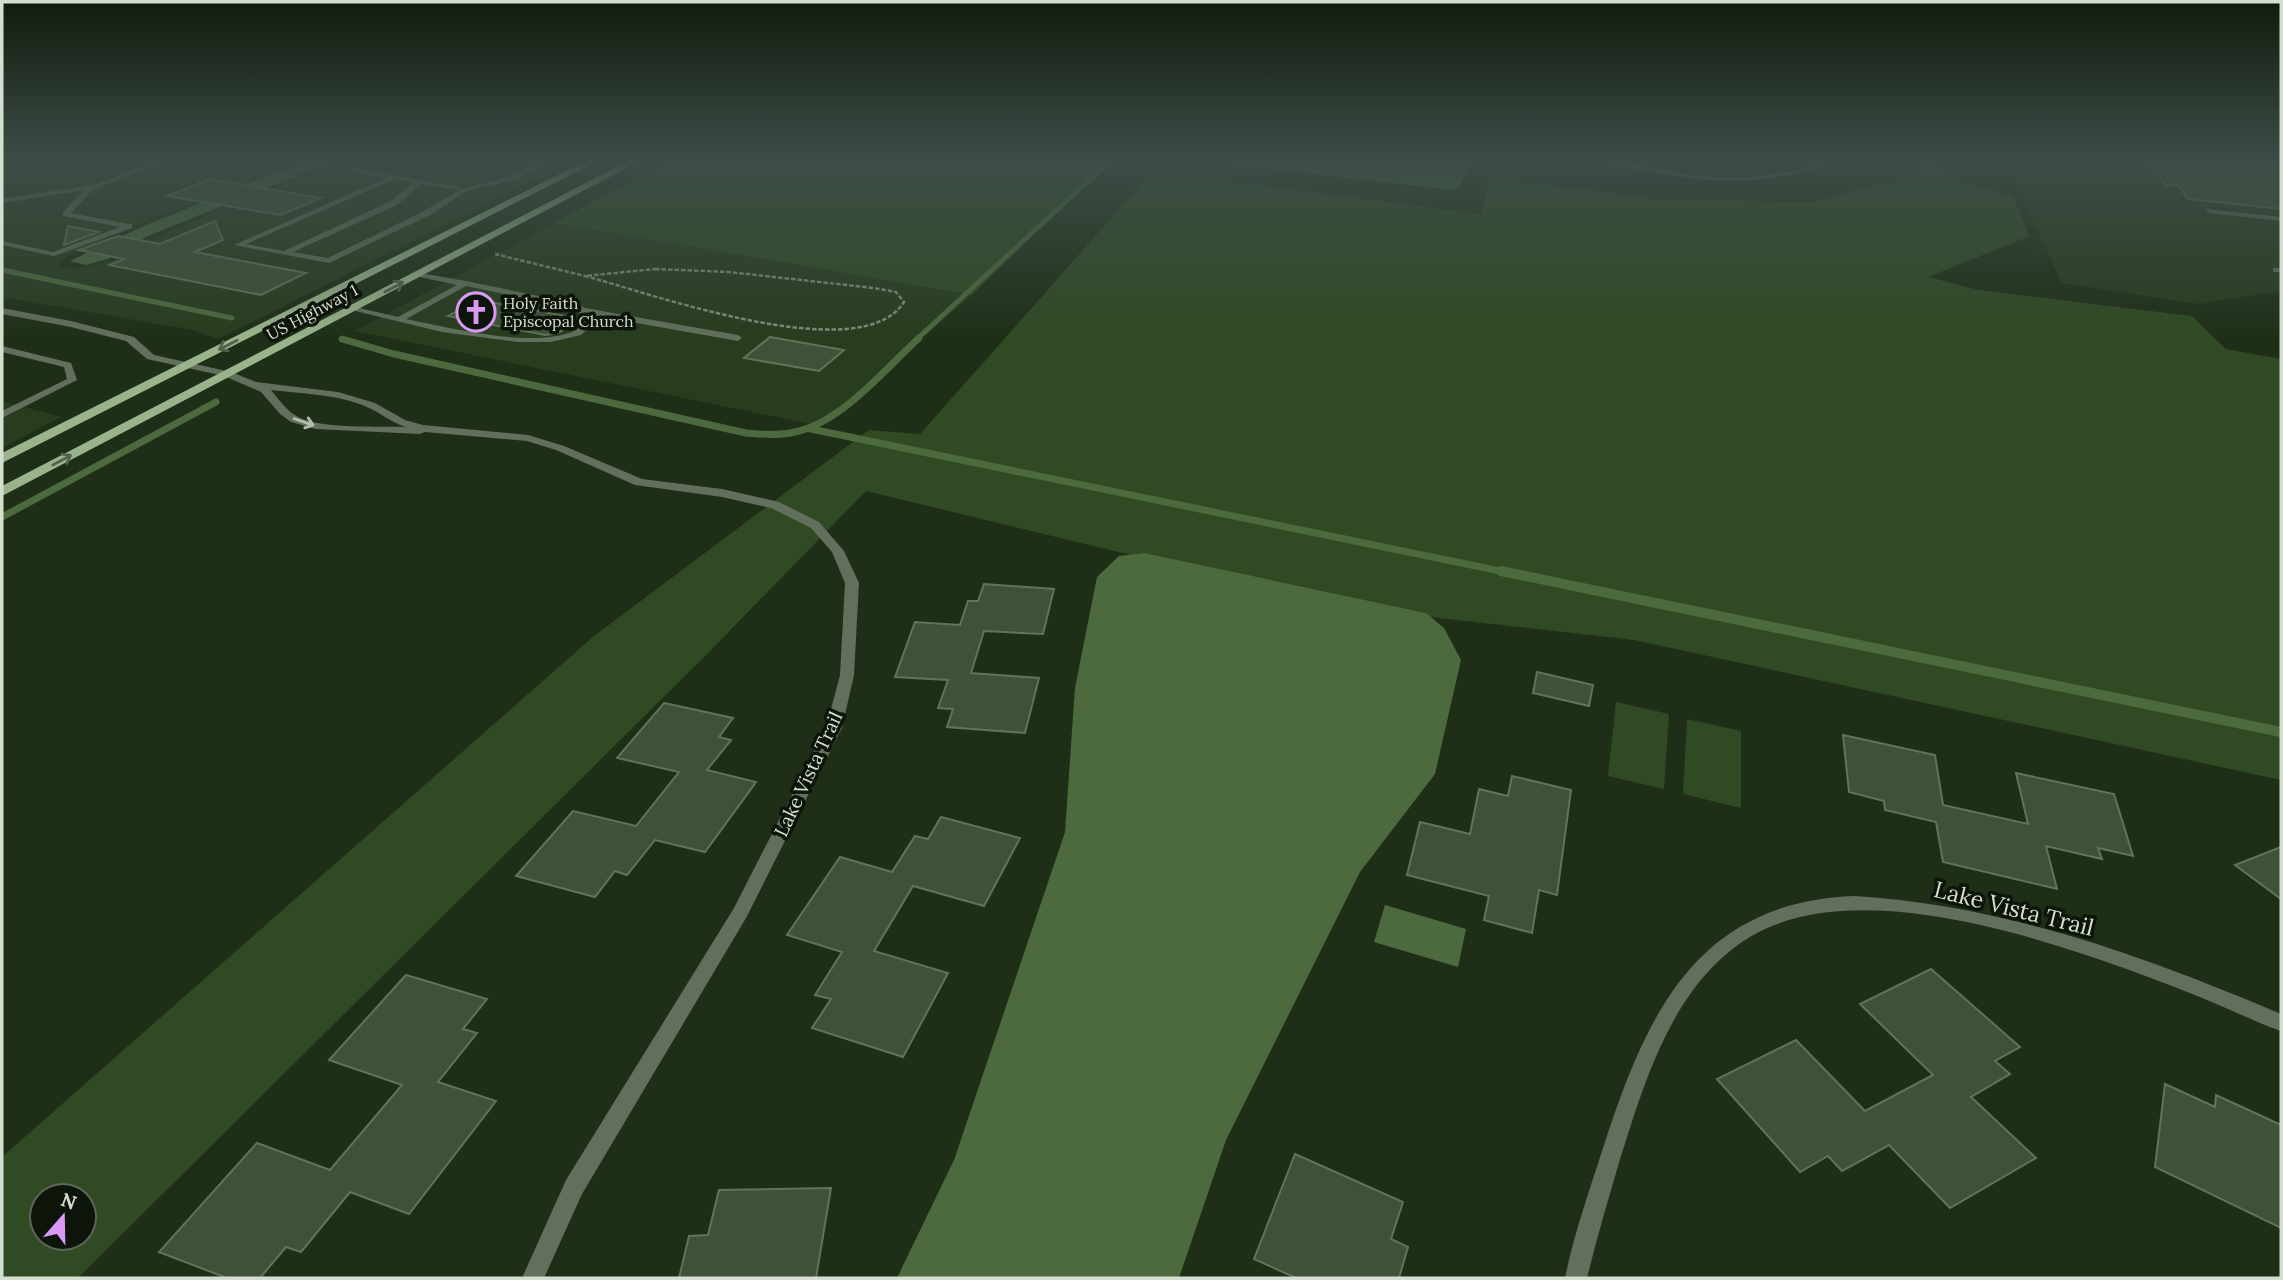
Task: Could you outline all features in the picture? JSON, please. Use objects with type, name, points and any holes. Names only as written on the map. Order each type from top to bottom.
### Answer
[{"type":"main road","name":"US Highway 1","points":[[2,458],[476,220]]},
{"type":"main road","name":"US Highway 1","points":[[2,492],[523,220]]},
{"type":"street","name":"Lake Vista Trail","points":[[2,312],[71,324],[130,340],[151,357],[227,374],[265,390],[284,412],[295,420],[316,426],[404,432],[440,430]]},
{"type":"street","name":"Lake Vista Trail","points":[[250,385],[334,394],[371,405],[401,422],[440,430],[528,438],[560,447],[639,482],[722,494],[786,509],[815,525],[830,541],[844,562],[852,583],[848,675],[834,728],[740,913],[574,1186],[533,1278]]},
{"type":"street","name":"Lake Vista Trail","points":[[1576,1278],[1594,1201],[1633,1088],[1661,1020],[1706,962],[1731,940],[1757,924],[1799,911],[1853,903],[1935,911],[2021,931],[2100,954],[2281,1023]]},
{"type":"lane","points":[[2,243],[54,254],[129,226],[96,220]]},
{"type":"lane","points":[[296,220],[238,245],[329,261],[413,220]]},
{"type":"lane","points":[[285,253],[359,220]]},
{"type":"lane","points":[[418,274],[584,311],[738,338]]},
{"type":"lane","points":[[400,319],[466,283]]},
{"type":"lane","points":[[351,309],[480,336],[534,342],[568,337],[590,326],[594,320],[593,315],[584,311]]},
{"type":"lane","points":[[2,349],[68,365],[72,380],[2,415]]},
{"type":"path","points":[[467,249],[523,259],[583,276],[719,314],[816,331],[840,332],[880,323],[900,310],[904,302],[897,292],[735,272],[652,271],[583,276]]},
{"type":"shaded area","points":[[2,220],[151,220],[67,256],[58,264],[61,267],[77,269],[116,259],[156,237],[198,220],[455,220],[218,339],[193,330],[2,297]]},
{"type":"shaded area","points":[[159,220],[188,220],[148,236],[108,259],[86,265],[70,261]]},
{"type":"shaded area","points":[[560,220],[1048,220],[972,295],[554,223]]},
{"type":"shaded area","points":[[1110,220],[2023,220],[2030,236],[1928,277],[1979,290],[2192,316],[2226,349],[2281,359],[2281,780],[1634,640],[1430,617],[1426,613],[1146,553],[1131,555],[866,491],[708,653],[78,1278],[2,1278],[2,1157],[594,636],[869,430],[920,434]]},
{"type":"shaded area","points":[[2033,220],[2281,220],[2281,291],[2197,304],[2062,283]]},
{"type":"shaded area","points":[[554,223],[972,295],[821,426],[355,331]]},
{"type":"shaded area","points":[[2,401],[61,417],[2,448]]},
{"type":"shaded area","points":[[1145,553],[1426,613],[1444,628],[1461,660],[1435,774],[1360,872],[1226,1140],[1179,1278],[897,1278],[954,1160],[1065,832],[1075,688],[1097,577],[1119,556]]},
{"type":"shaded area","points":[[1616,702],[1669,714],[1664,789],[1608,776]]},
{"type":"shaded area","points":[[1687,719],[1741,731],[1741,808],[1683,794]]},
{"type":"shaded area","points":[[1385,905],[1466,929],[1458,967],[1374,942]]},
{"type":"building","points":[[215,221],[223,240],[195,252],[306,273],[261,295],[109,265],[124,259],[79,250],[118,236],[160,244]]},
{"type":"building","points":[[68,226],[99,232],[64,245]]},
{"type":"building","points":[[477,300],[581,319],[558,333],[545,335],[448,316]]},
{"type":"building","points":[[770,337],[844,350],[819,371],[744,358]]},
{"type":"building","points":[[984,584],[1054,589],[1043,634],[984,631],[971,673],[1039,678],[1025,733],[947,727],[953,709],[938,708],[948,680],[895,677],[915,622],[960,625],[968,601],[978,601]]},
{"type":"building","points":[[1537,672],[1593,685],[1589,706],[1533,693]]},
{"type":"building","points":[[664,703],[733,718],[719,737],[731,740],[707,770],[756,782],[705,852],[655,840],[627,875],[615,871],[595,897],[516,876],[573,811],[636,826],[679,772],[617,758]]},
{"type":"building","points":[[1843,735],[1935,755],[1943,805],[2028,824],[2016,773],[2114,794],[2133,856],[2098,848],[2102,859],[2046,846],[2057,889],[1943,862],[1936,822],[1885,810],[1884,801],[1849,792]]},
{"type":"building","points":[[1512,776],[1571,790],[1557,895],[1539,890],[1532,933],[1484,920],[1489,896],[1407,875],[1420,822],[1470,834],[1479,789],[1508,796]]},
{"type":"building","points":[[941,817],[1020,838],[984,906],[913,886],[874,951],[948,973],[903,1057],[812,1028],[831,999],[815,995],[842,952],[787,935],[840,857],[892,872],[915,836],[928,839]]},
{"type":"building","points":[[2281,847],[2281,899],[2235,865]]},
{"type":"building","points":[[1931,969],[2020,1047],[1995,1061],[2010,1074],[1971,1097],[2036,1158],[1950,1208],[1889,1145],[1842,1171],[1828,1156],[1800,1172],[1717,1079],[1796,1040],[1865,1111],[1933,1075],[1860,1004]]},
{"type":"building","points":[[406,975],[487,999],[463,1029],[477,1033],[438,1082],[496,1101],[409,1214],[350,1192],[301,1252],[286,1247],[260,1278],[227,1278],[159,1252],[257,1143],[330,1170],[402,1085],[329,1060]]},
{"type":"building","points":[[2165,1084],[2215,1107],[2216,1095],[2281,1125],[2281,1228],[2155,1167]]},
{"type":"building","points":[[1295,1154],[1403,1202],[1391,1239],[1408,1247],[1399,1278],[1296,1278],[1254,1259]]},
{"type":"building","points":[[831,1188],[816,1278],[679,1278],[689,1236],[708,1235],[719,1190]]},
{"type":"waterway","points":[[917,339],[1046,220]]},
{"type":"waterway","points":[[2,270],[232,318]]},
{"type":"waterway","points":[[342,339],[394,354],[746,433],[783,434],[812,427],[829,418],[861,393],[919,338]]},
{"type":"waterway","points":[[2,517],[216,402]]},
{"type":"waterway","points":[[811,429],[1510,573]]},
{"type":"waterway","points":[[1501,571],[2281,732]]},
{"type":"place","name":"Holy Faith Episcopal Church","points":[[476,312]]}]
